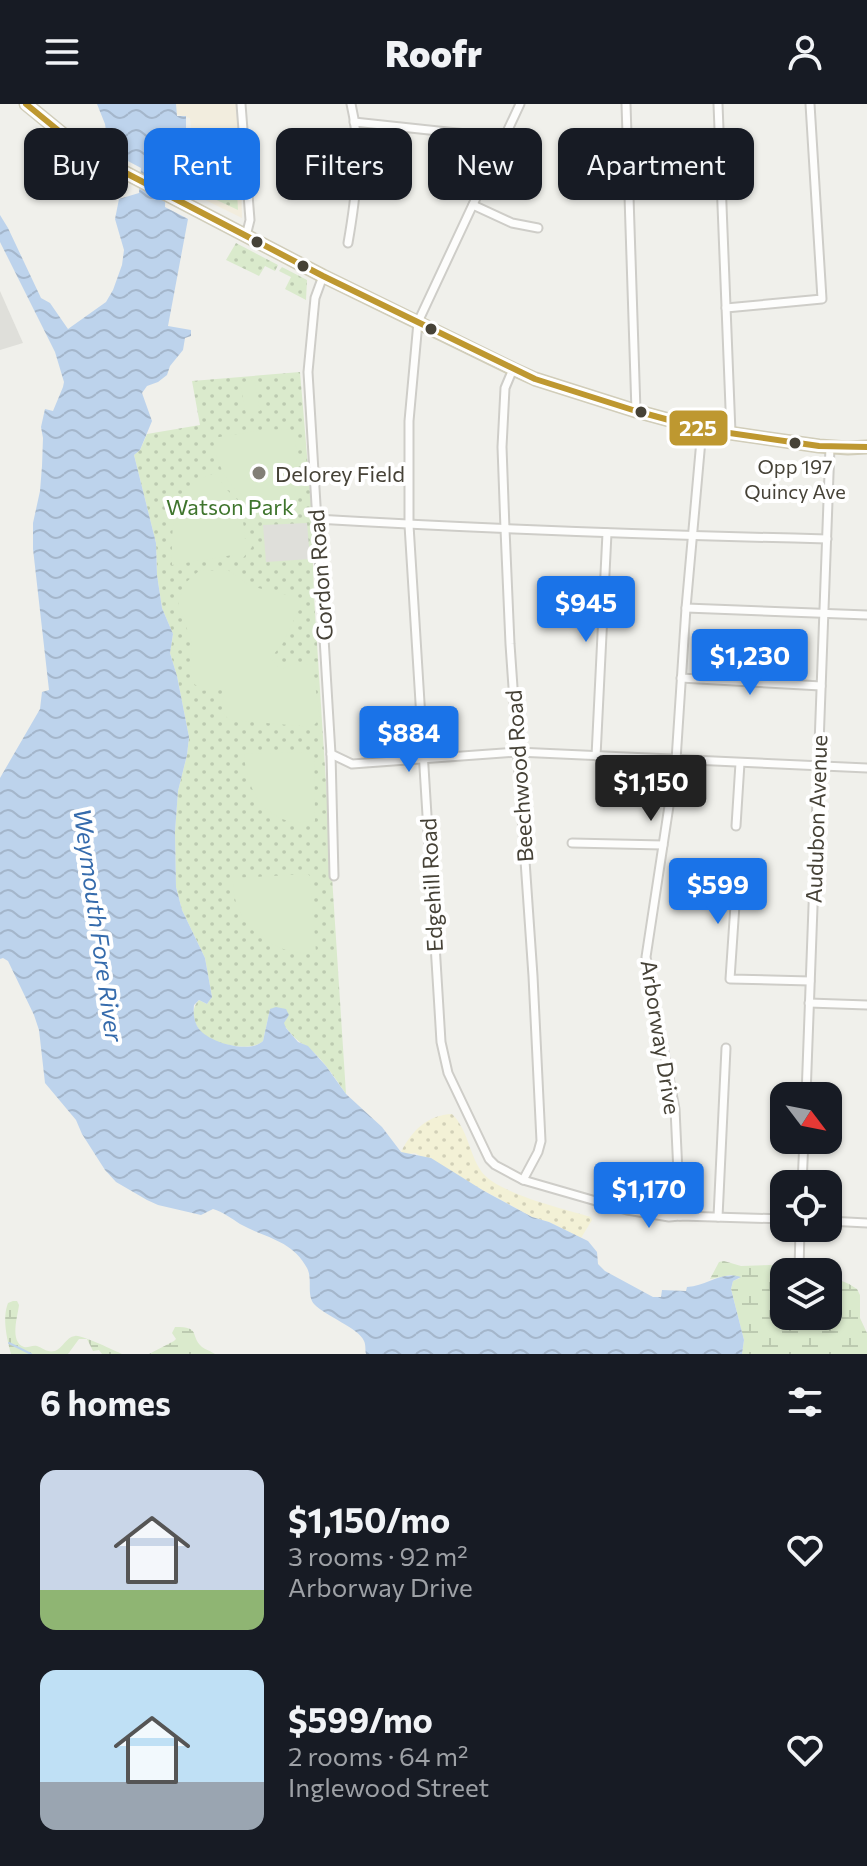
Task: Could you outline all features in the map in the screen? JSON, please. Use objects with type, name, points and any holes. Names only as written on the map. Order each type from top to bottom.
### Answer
[{"type":"main road","points":[[26,104],[84,150],[136,179],[323,276],[542,381],[702,429],[830,447],[867,447]]},
{"type":"street","points":[[241,104],[250,220],[246,236]]},
{"type":"street","points":[[348,243],[357,195],[351,104]]},
{"type":"street","name":"Edgehill Road","points":[[509,128],[520,104]]},
{"type":"street","points":[[626,104],[636,411]]},
{"type":"street","points":[[718,104],[731,433]]},
{"type":"street","points":[[726,308],[822,299],[810,104]]},
{"type":"street","points":[[354,122],[428,130]]},
{"type":"street","name":"Edgehill Road","points":[[475,200],[418,322],[409,421],[409,525],[439,1020],[448,1073],[489,1159],[503,1172],[627,1210],[669,1217],[770,1219]]},
{"type":"street","points":[[473,205],[512,223],[538,228]]},
{"type":"street","name":"Gordon Road","points":[[323,276],[315,298],[308,372],[331,754],[334,876]]},
{"type":"street","name":"Beechwood Road","points":[[513,369],[505,388],[502,447],[541,1141],[523,1180]]},
{"type":"street","name":"Arborway Drive","points":[[680,1216],[675,1109],[646,957],[676,760],[702,429]]},
{"type":"street","name":"Audubon Avenue","points":[[806,1082],[830,447]]},
{"type":"street","points":[[316,519],[607,533],[827,539]]},
{"type":"street","points":[[596,756],[607,533]]},
{"type":"street","points":[[686,608],[867,615]]},
{"type":"street","points":[[681,678],[821,686]]},
{"type":"street","points":[[331,754],[352,764],[517,752],[867,768]]},
{"type":"street","points":[[736,826],[740,763]]},
{"type":"street","points":[[572,843],[663,845]]},
{"type":"street","points":[[737,875],[730,979],[810,981]]},
{"type":"street","points":[[809,1003],[867,1005]]},
{"type":"street","points":[[718,1217],[726,1048]]},
{"type":"street","points":[[842,1222],[867,1223]]},
{"type":"shaded area","points":[[176,104],[239,104],[240,128],[191,128],[190,118],[176,114]]},
{"type":"shaded area","points":[[205,200],[242,200],[242,218]]},
{"type":"shaded area","points":[[0,291],[23,343],[0,350]]},
{"type":"shaded area","points":[[307,523],[310,559],[266,562],[263,525]]},
{"type":"green space","points":[[217,200],[237,200],[238,210]]},
{"type":"green space","points":[[236,243],[278,265],[275,271],[265,266],[259,276],[226,260]]},
{"type":"green space","points":[[282,267],[307,280],[306,300],[285,289],[291,277],[279,271]]},
{"type":"green space","name":"Watson Park","points":[[300,372],[311,503],[314,597],[346,1094],[330,1070],[295,1038],[270,1009],[263,1041],[252,1046],[214,1041],[203,1035],[194,1020],[194,1009],[199,1000],[207,1004],[212,997],[205,958],[182,910],[176,887],[178,791],[189,737],[170,653],[173,634],[162,608],[156,543],[134,455],[140,450],[147,434],[200,425],[192,381]]},
{"type":"green space","points":[[254,380],[260,411],[246,414],[240,383]]},
{"type":"green space","name":"Delorey Field","points":[[290,429],[295,434],[297,459],[294,510],[262,506],[249,500],[238,492],[221,469],[213,438]]},
{"type":"green space","points":[[215,473],[241,503],[245,539],[249,538],[252,547],[243,558],[234,558],[233,555],[172,565],[173,525],[181,496],[193,484]]},
{"type":"green space","points":[[228,570],[250,586],[304,599],[283,643],[270,659],[279,670],[291,665],[312,664],[320,719],[312,727],[231,720],[223,710],[226,688],[199,691],[192,682],[191,640],[178,605],[184,584],[199,571]]},
{"type":"green space","points":[[314,752],[315,821],[294,822],[278,817],[261,803],[251,786],[244,754]]},
{"type":"green space","points":[[308,874],[316,953],[299,953],[269,943],[247,923],[234,895],[233,878]]},
{"type":"green space","points":[[719,1262],[741,1266],[770,1265],[770,1330],[842,1330],[842,1281],[849,1284],[860,1295],[860,1318],[867,1333],[867,1354],[742,1354],[744,1340],[731,1289],[733,1281],[740,1278],[731,1275],[710,1279]]},
{"type":"green space","points":[[17,1301],[17,1340],[24,1347],[37,1346],[55,1351],[69,1338],[78,1336],[87,1339],[79,1339],[68,1354],[11,1354],[5,1315],[8,1303]]},
{"type":"green space","points":[[175,1327],[192,1330],[198,1343],[215,1354],[149,1354],[176,1339],[172,1333]]},
{"type":"green space","points":[[87,1339],[122,1354],[102,1354],[99,1350],[93,1351]]},
{"type":"sand","points":[[452,1114],[462,1127],[477,1164],[489,1179],[515,1193],[591,1217],[581,1238],[532,1217],[415,1153],[401,1152],[422,1125],[435,1117]]},
{"type":"water","name":"Weymouth Fore River","points":[[97,104],[176,104],[177,116],[186,116],[186,128],[144,128],[144,200],[165,200],[165,207],[188,219],[168,326],[191,330],[191,336],[185,338],[183,350],[167,375],[147,386],[142,393],[152,421],[140,450],[134,455],[156,543],[162,608],[173,634],[170,653],[189,737],[178,791],[176,887],[182,910],[205,958],[212,997],[207,1004],[199,1000],[194,1005],[197,1026],[212,1039],[249,1047],[263,1041],[270,1009],[286,1009],[289,1015],[284,1023],[286,1028],[298,1042],[308,1046],[346,1094],[382,1127],[401,1152],[431,1158],[532,1217],[588,1241],[597,1252],[598,1264],[605,1271],[653,1297],[661,1297],[662,1290],[686,1291],[687,1287],[720,1277],[741,1277],[733,1281],[731,1289],[744,1340],[742,1354],[366,1354],[361,1336],[314,1304],[310,1296],[309,1272],[294,1251],[217,1210],[201,1215],[158,1205],[116,1182],[105,1170],[76,1120],[45,1083],[39,1030],[34,1015],[8,961],[0,959],[0,778],[40,709],[42,692],[49,690],[33,549],[33,523],[40,491],[41,427],[45,409],[53,411],[64,382],[55,352],[0,242],[0,215],[41,298],[50,303],[68,329],[106,302],[122,265],[124,250],[115,219],[119,200],[128,200],[128,196],[139,193],[141,168],[128,161],[128,128],[106,128]]},
{"type":"waterway","points":[[9,1343],[31,1354]]},
{"type":"transit line","name":"225","points":[[26,104],[99,159],[323,276],[535,379],[702,429],[819,446],[867,447]]},
{"type":"place","name":"Opp 197 Quincy Ave","points":[[795,443]]},
{"type":"place","name":"Delorey Field","points":[[259,473]]}]
